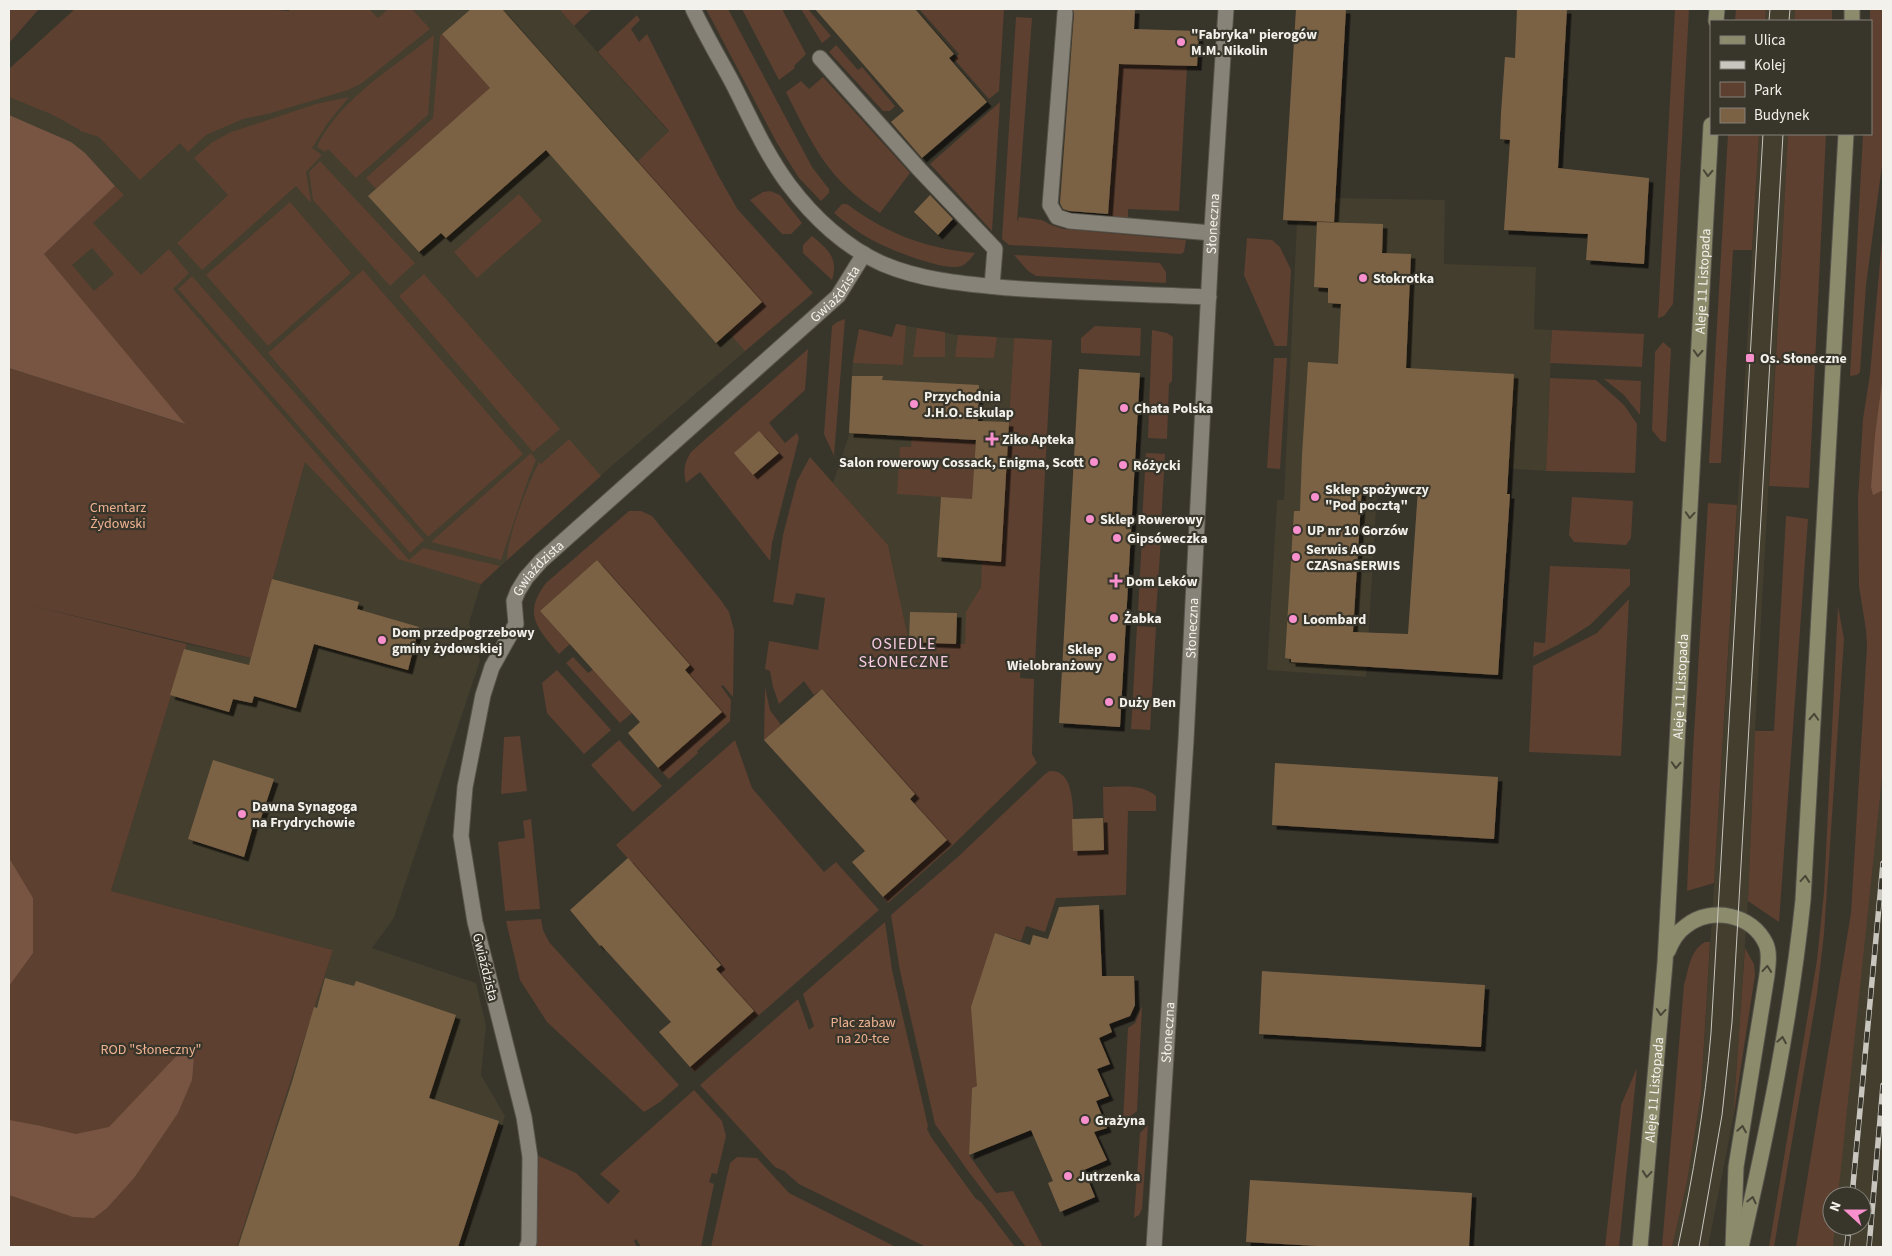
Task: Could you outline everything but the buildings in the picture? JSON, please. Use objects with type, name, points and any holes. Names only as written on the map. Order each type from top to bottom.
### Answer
[{"type":"main road","name":"Aleje 11 Listopada","points":[[1640,1247],[1665,963],[1710,135]]},
{"type":"main road","points":[[1741,1247],[1765,1141],[1793,976],[1802,909],[1846,135]]},
{"type":"main road","points":[[1665,963],[1666,954],[1678,933],[1686,925],[1708,916],[1719,914],[1742,920],[1752,927],[1767,945],[1767,975],[1736,1167],[1733,1247]]},
{"type":"street","name":"Gwiaździsta","points":[[693,9],[766,150],[789,185],[818,218],[839,238],[864,254],[897,269],[935,280],[1065,292],[1209,297]]},
{"type":"street","name":"Słoneczna","points":[[1154,1247],[1186,740],[1212,233],[1226,9]]},
{"type":"street","points":[[1065,13],[1050,205],[1057,216],[1070,221],[1212,233]]},
{"type":"street","points":[[820,58],[919,169],[994,249],[992,286]]},
{"type":"street","name":"Gwiaździsta","points":[[528,1247],[530,1157],[524,1117],[475,922],[460,836],[465,787],[482,695],[492,667],[516,624],[514,601],[526,578],[541,561],[838,296],[864,254]]},
{"type":"shaded area","points":[[75,9],[212,29],[355,9],[559,9],[813,293],[607,470],[481,584],[469,623],[480,661],[394,918],[372,948],[476,983],[486,1025],[481,1075],[505,1116],[465,1247],[237,1247],[333,950],[111,891],[187,644],[251,658],[305,462],[9,368],[9,69]]},
{"type":"shaded area","points":[[1766,9],[1795,9],[1795,20],[1765,20]]},
{"type":"shaded area","points":[[9,115],[71,142],[85,153],[115,186],[44,254],[185,424],[9,368]]},
{"type":"shaded area","points":[[1759,135],[1788,135],[1755,731],[1748,901],[1733,1119],[1708,1247],[1672,1247],[1687,1182],[1701,1094]]},
{"type":"shaded area","points":[[1335,198],[1445,200],[1444,264],[1536,267],[1534,329],[1552,330],[1546,471],[1379,460],[1366,677],[1267,670],[1277,500],[1284,500],[1297,221],[1333,222]]},
{"type":"shaded area","points":[[896,324],[957,335],[1014,338],[990,721],[912,658],[888,545],[833,483],[849,435],[853,358],[859,329],[892,337]]},
{"type":"shaded area","points":[[1883,374],[1883,490],[1873,495],[1871,487],[1875,436]]},
{"type":"shaded area","points":[[1883,769],[1883,1247],[1831,1247],[1832,1236],[1872,1236],[1872,1186],[1838,1186]]},
{"type":"shaded area","points":[[9,858],[33,898],[33,953],[9,986]]},
{"type":"shaded area","points":[[184,1048],[194,1056],[192,1080],[178,1113],[134,1178],[107,1208],[94,1218],[73,1217],[9,1195],[9,1120],[76,1134],[109,1127]]},
{"type":"green space","points":[[9,9],[39,9],[9,43]]},
{"type":"green space","points":[[75,9],[266,9],[289,11],[289,9],[369,9],[378,18],[388,9],[412,9],[430,29],[362,83],[348,90],[271,113],[243,119],[206,135],[188,152],[180,143],[140,180],[99,137],[80,131],[51,114],[9,97],[9,69]]},
{"type":"green space","points":[[559,9],[592,9],[574,26]]},
{"type":"green space","points":[[706,9],[728,9],[812,167],[829,189],[829,193],[821,201],[799,178],[777,143]]},
{"type":"green space","points":[[742,9],[782,9],[806,54],[794,66],[795,68],[779,80]]},
{"type":"green space","points":[[801,9],[808,9],[831,36],[822,43]]},
{"type":"green space","points":[[919,9],[1004,9],[999,91],[989,99],[954,59],[959,54]]},
{"type":"green space","points":[[1675,9],[1689,9],[1673,304],[1664,316],[1658,318]]},
{"type":"green space","points":[[1736,9],[1766,9],[1765,20],[1735,20]]},
{"type":"green space","points":[[1795,9],[1832,9],[1832,20],[1795,20]]},
{"type":"green space","points":[[1870,9],[1883,9],[1883,158],[1866,285],[1860,372],[1857,375],[1850,376],[1863,135],[1872,135],[1872,20],[1870,20]]},
{"type":"green space","points":[[637,15],[640,20],[631,29],[639,42],[647,34],[718,175],[738,210],[813,293],[745,351],[728,332],[761,302],[637,162],[669,131],[598,52]]},
{"type":"green space","points":[[1016,17],[1032,18],[1017,222],[1019,217],[1042,220],[1064,229],[1186,240],[1184,252],[1181,254],[1009,245],[1002,239]]},
{"type":"green space","points":[[442,34],[500,99],[457,117],[376,189],[366,178],[433,118],[440,36]]},
{"type":"green space","points":[[434,35],[428,115],[356,178],[328,149],[325,152],[317,147],[320,140],[343,109],[357,95]]},
{"type":"green space","points":[[836,45],[858,70],[862,67],[895,106],[890,111],[883,111],[829,52]]},
{"type":"green space","points":[[1119,59],[1162,65],[1187,66],[1179,211],[1128,209],[1128,217],[1108,217]]},
{"type":"green space","points":[[823,77],[910,173],[880,213],[847,188],[824,160],[786,92],[801,81],[809,89]]},
{"type":"green space","points":[[349,97],[327,124],[312,148],[322,155],[306,172],[311,201],[296,186],[202,270],[177,243],[228,195],[194,158],[211,143],[231,132],[316,104]]},
{"type":"green space","points":[[1000,102],[992,231],[930,164]]},
{"type":"green space","points":[[1728,135],[1759,135],[1752,250],[1733,250],[1721,463],[1709,463]]},
{"type":"green space","points":[[1788,135],[1826,135],[1809,488],[1769,486]]},
{"type":"green space","points":[[320,161],[415,263],[390,286],[313,200],[309,172]]},
{"type":"green space","name":"ROD \"Słoneczny\"","points":[[115,186],[124,195],[93,223],[141,275],[169,249],[189,273],[173,289],[409,560],[423,548],[500,566],[481,584],[398,559],[305,462],[251,658],[25,604],[187,644],[111,891],[333,950],[237,1247],[9,1247],[9,368],[184,424],[44,254]],"holes":[[[92,248],[114,274],[94,291],[72,265]]]},
{"type":"green space","points":[[770,191],[780,195],[802,223],[791,234],[782,234],[750,200],[763,192]]},
{"type":"green space","points":[[519,194],[542,221],[477,278],[454,252]]},
{"type":"green space","points":[[290,202],[351,273],[268,346],[206,275]]},
{"type":"green space","points":[[842,204],[847,204],[877,224],[907,238],[957,251],[975,253],[965,264],[953,267],[930,263],[903,254],[867,237],[834,213]]},
{"type":"green space","points":[[1883,229],[1883,769],[1839,1186],[1822,1186],[1822,1236],[1834,1236],[1833,1247],[1796,1247],[1851,913],[1867,646],[1859,586],[1858,500],[1863,419],[1870,374]]},
{"type":"green space","points":[[812,236],[827,250],[833,259],[834,272],[832,280],[803,253],[803,245]]},
{"type":"green space","points":[[1247,238],[1272,240],[1280,247],[1291,270],[1287,346],[1275,346],[1244,275]]},
{"type":"green space","points":[[1014,255],[1160,263],[1166,272],[1166,283],[1036,276],[1028,271]]},
{"type":"green space","points":[[363,270],[523,454],[428,537],[268,353]]},
{"type":"green space","points":[[424,274],[560,429],[533,452],[399,296]]},
{"type":"green space","points":[[192,276],[424,540],[410,553],[178,289]]},
{"type":"green space","points":[[845,319],[834,456],[824,434],[832,326]]},
{"type":"green space","points":[[896,324],[906,326],[903,365],[853,363],[859,329],[892,337]]},
{"type":"green space","points":[[1095,326],[1141,328],[1140,356],[1081,353],[1081,338]]},
{"type":"green space","points":[[917,328],[945,332],[945,357],[913,357]]},
{"type":"green space","points":[[1152,330],[1167,333],[1173,337],[1172,381],[1169,384],[1167,439],[1148,438]]},
{"type":"green space","points":[[1552,330],[1644,334],[1642,367],[1550,363]]},
{"type":"green space","points":[[958,335],[997,337],[994,358],[955,357]]},
{"type":"green space","points":[[1014,338],[1052,340],[1035,664],[1021,663],[1020,678],[1034,679],[1032,754],[1037,763],[952,846],[888,903],[883,897],[946,840],[910,799],[915,794],[822,689],[814,695],[804,681],[779,704],[770,671],[765,669],[769,641],[818,650],[825,598],[796,593],[793,605],[773,602],[783,535],[797,481],[810,457],[888,545],[909,642],[965,644],[966,612],[981,587],[982,560],[1000,561]]},
{"type":"green space","points":[[1663,342],[1671,349],[1666,442],[1661,441],[1652,430],[1655,352]]},
{"type":"green space","points":[[808,349],[805,390],[769,423],[785,443],[797,433],[799,438],[772,543],[770,561],[700,472],[686,483],[685,467],[691,452]]},
{"type":"green space","points":[[1274,358],[1287,358],[1280,469],[1267,468]]},
{"type":"green space","points":[[1550,378],[1596,380],[1624,405],[1637,424],[1635,473],[1546,471]]},
{"type":"green space","points":[[1604,379],[1641,381],[1640,415],[1624,395]]},
{"type":"green space","points":[[912,436],[973,440],[973,443],[976,443],[972,499],[897,494],[900,447],[911,447]]},
{"type":"green space","points":[[569,439],[601,476],[507,560],[514,524],[539,462],[541,464]]},
{"type":"green space","points":[[531,453],[536,460],[501,560],[431,542]]},
{"type":"green space","points":[[1146,453],[1165,454],[1161,524],[1142,522]]},
{"type":"green space","points":[[1572,497],[1633,501],[1631,538],[1626,545],[1574,542],[1569,535]]},
{"type":"green space","points":[[1708,503],[1737,505],[1714,883],[1687,891],[1693,751]]},
{"type":"green space","points":[[629,511],[641,511],[652,516],[720,599],[729,612],[734,630],[733,697],[723,685],[721,686],[731,700],[730,721],[669,779],[658,768],[721,712],[685,670],[690,665],[597,560],[540,611],[570,644],[559,654],[539,629],[534,612],[539,594],[546,583]]},
{"type":"green space","points":[[1786,516],[1808,519],[1779,922],[1748,901],[1755,731],[1774,731]]},
{"type":"green space","points":[[1142,537],[1161,539],[1156,613],[1138,612]]},
{"type":"green space","points":[[1550,566],[1630,569],[1630,585],[1590,625],[1558,645],[1533,657],[1534,642],[1545,643]]},
{"type":"green space","points":[[1629,599],[1621,756],[1529,752],[1533,666],[1597,633]]},
{"type":"green space","points":[[1838,606],[1844,639],[1824,934],[1817,994],[1774,1247],[1769,1247],[1817,960],[1824,892]]},
{"type":"green space","points":[[1137,626],[1156,627],[1150,730],[1131,729]]},
{"type":"green space","points":[[573,657],[588,673],[594,669],[632,713],[620,723],[566,663]]},
{"type":"green space","points":[[557,670],[611,730],[584,754],[547,713],[542,683]]},
{"type":"green space","points":[[765,687],[770,710],[781,725],[764,740]]},
{"type":"green space","points":[[520,736],[527,791],[501,794],[504,737]]},
{"type":"green space","points":[[619,740],[662,786],[633,812],[591,765]]},
{"type":"green space","points":[[735,740],[752,788],[824,872],[836,862],[879,910],[694,1072],[690,1067],[753,1011],[716,969],[721,964],[616,845]]},
{"type":"green space","points":[[1050,771],[1060,773],[1066,780],[1070,790],[1074,851],[1104,850],[1103,787],[1137,787],[1144,789],[1156,796],[1156,811],[1128,811],[1126,895],[1056,898],[1045,932],[1026,926],[1021,941],[995,933],[977,1086],[972,1088],[969,1155],[996,1193],[1013,1191],[1043,1247],[1026,1247],[935,1124],[900,971],[891,915],[960,855]]},
{"type":"green space","points":[[531,819],[540,909],[505,911],[498,842],[525,838],[523,821]]},
{"type":"green space","points":[[541,919],[543,930],[549,942],[679,1085],[660,1102],[644,1112],[547,1022],[520,980],[506,921]]},
{"type":"green space","name":"Plac zabaw na 20-tce","points":[[885,922],[892,970],[928,1126],[927,1129],[976,1199],[981,1202],[1015,1247],[926,1247],[799,1184],[784,1171],[775,1167],[700,1085],[798,999],[809,1030],[814,1026],[803,994]]},
{"type":"green space","points":[[1705,942],[1710,942],[1701,1094],[1687,1182],[1672,1247],[1662,1247],[1684,985],[1693,956],[1696,950]]},
{"type":"green space","points":[[1745,948],[1754,964],[1755,975],[1733,1119]]},
{"type":"green space","points":[[1142,1006],[1137,1111],[1123,1122],[1128,1028],[1135,1023]]},
{"type":"green space","points":[[1637,1068],[1619,1247],[1605,1247],[1621,1105]]},
{"type":"green space","points":[[694,1090],[722,1121],[726,1136],[717,1174],[712,1173],[709,1182],[714,1184],[701,1247],[641,1247],[636,1239],[634,1241],[637,1247],[534,1247],[539,1156],[576,1173],[608,1204],[620,1191],[600,1174]]},
{"type":"green space","points":[[1148,1125],[1142,1209],[1139,1215],[1134,1218],[1140,1133]]},
{"type":"green space","points":[[737,1157],[757,1158],[789,1193],[896,1247],[711,1247],[730,1163]]},
{"type":"tram line","points":[[1769,20],[1770,9]]},
{"type":"tram line","points":[[1789,20],[1790,9]]},
{"type":"tram line","points":[[1678,1247],[1698,1141],[1711,1033],[1763,135]]},
{"type":"tram line","points":[[1699,1247],[1722,1115],[1732,1022],[1783,135]]},
{"type":"railway","points":[[1853,1186],[1883,863]]},
{"type":"railway","points":[[1869,1247],[1883,1085]]},
{"type":"railway","points":[[1847,1247],[1848,1236]]},
{"type":"place","name":"\"Fabryka\" pierogów M.M. Nikolin","points":[[1181,42]]},
{"type":"place","name":"Stokrotka","points":[[1363,278]]},
{"type":"place","name":"Os. Słoneczne","points":[[1750,358]]},
{"type":"place","name":"Przychodnia J.H.O. Eskulap","points":[[914,404]]},
{"type":"place","name":"Chata Polska","points":[[1124,408]]},
{"type":"place","name":"Ziko Apteka","points":[[992,439]]},
{"type":"place","name":"Salon rowerowy Cossack, Enigma, Scott","points":[[1094,462]]},
{"type":"place","name":"Różycki","points":[[1123,465]]},
{"type":"place","name":"Sklep spożywczy \"Pod pocztą\"","points":[[1315,497]]},
{"type":"place","name":"Sklep Rowerowy","points":[[1090,519]]},
{"type":"place","name":"UP nr 10 Gorzów","points":[[1297,530]]},
{"type":"place","name":"Gipsóweczka","points":[[1117,538]]},
{"type":"place","name":"Serwis AGD CZASnaSERWIS","points":[[1296,557]]},
{"type":"place","name":"Dom Leków","points":[[1116,581]]},
{"type":"place","name":"Żabka","points":[[1114,618]]},
{"type":"place","name":"Loombard","points":[[1293,619]]},
{"type":"place","name":"Dom przedpogrzebowy gminy żydowskiej","points":[[382,640]]},
{"type":"place","name":"Sklep Wielobranżowy","points":[[1112,657]]},
{"type":"place","name":"Duży Ben","points":[[1109,702]]},
{"type":"place","name":"Dawna Synagoga na Frydrychowie","points":[[242,814]]},
{"type":"place","name":"Grażyna","points":[[1085,1120]]},
{"type":"place","name":"Jutrzenka","points":[[1068,1176]]},
{"type":"district","name":"OSIEDLE SŁONECZNE","points":[[904,652]]},
{"type":"park label","name":"Cmentarz Żydowski","points":[[118,516]]}]
